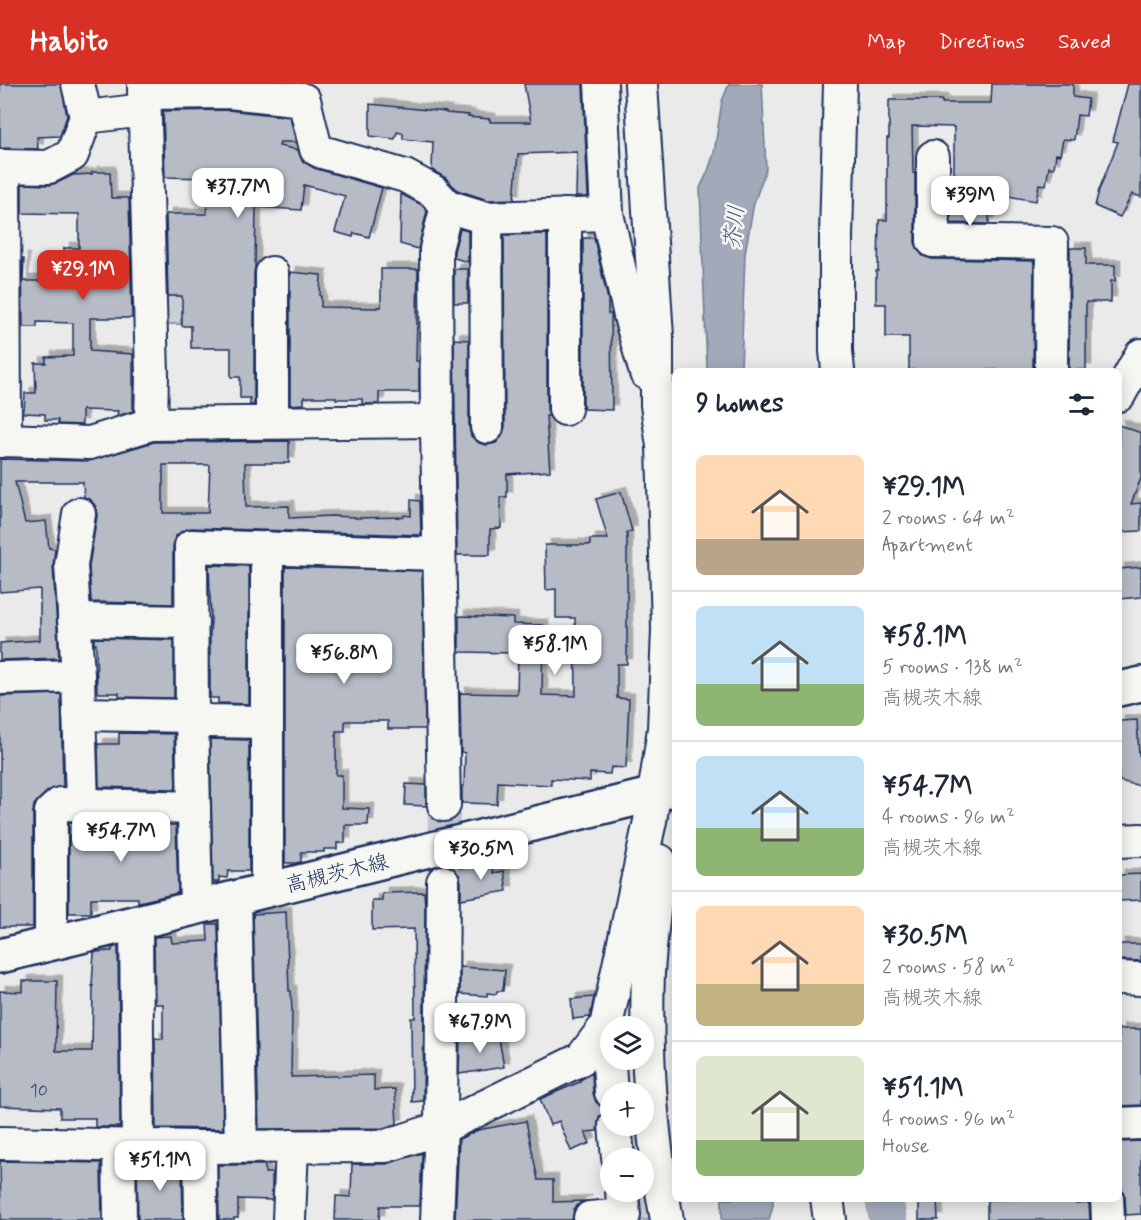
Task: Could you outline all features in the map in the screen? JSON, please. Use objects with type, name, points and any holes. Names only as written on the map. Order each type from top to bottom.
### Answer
[{"type":"main road","points":[[1122,688],[1141,684]]},
{"type":"main road","name":"高槻茨木線","points":[[0,956],[267,890],[662,799]]},
{"type":"street","points":[[78,84],[86,117],[72,155],[49,167],[2,166],[2,440],[90,443],[151,424],[272,422],[495,427],[486,218]]},
{"type":"street","points":[[601,84],[607,214],[632,320],[657,405]]},
{"type":"street","points":[[641,84],[657,337],[657,405],[663,446],[668,630],[661,839],[648,973],[648,1048],[651,1106],[667,1220]]},
{"type":"street","points":[[838,368],[836,236],[840,84]]},
{"type":"street","points":[[86,117],[144,96],[229,92],[304,100],[316,149],[405,176],[433,191],[447,206],[486,218],[607,214]]},
{"type":"street","points":[[144,96],[152,375],[151,424]]},
{"type":"street","points":[[933,157],[933,241],[1052,243],[1051,368]]},
{"type":"street","points":[[444,805],[436,249],[447,206]]},
{"type":"street","points":[[565,215],[565,409]]},
{"type":"street","points":[[272,273],[272,422]]},
{"type":"street","points":[[1122,386],[1141,355]]},
{"type":"street","points":[[79,514],[71,565],[78,676],[82,804]]},
{"type":"street","points":[[196,908],[191,546],[439,554]]},
{"type":"street","points":[[267,548],[267,890]]},
{"type":"street","points":[[74,620],[192,622]]},
{"type":"street","points":[[0,678],[78,676]]},
{"type":"street","points":[[79,714],[192,716],[207,721],[267,722]]},
{"type":"street","points":[[608,1016],[662,799]]},
{"type":"street","points":[[51,943],[51,812],[60,804],[194,808]]},
{"type":"street","points":[[1122,841],[1141,840]]},
{"type":"street","points":[[437,1220],[441,1128],[443,882]]},
{"type":"street","points":[[235,898],[241,1146]]},
{"type":"street","points":[[120,1220],[128,1146],[136,922]]},
{"type":"street","points":[[1122,978],[1141,979]]},
{"type":"street","points":[[0,1143],[200,1147],[386,1146],[441,1128],[581,1059],[600,1034]]},
{"type":"street","points":[[1122,1124],[1141,1124]]},
{"type":"street","points":[[289,1220],[292,1146]]},
{"type":"street","points":[[200,1147],[201,1220]]},
{"type":"street","points":[[590,1220],[590,1218],[624,1215],[623,1202]]},
{"type":"street","points":[[828,1202],[830,1220]]},
{"type":"street","points":[[1107,1202],[1108,1220]]},
{"type":"shaded area","points":[[157,282],[174,282],[174,296],[199,296],[212,319],[181,319],[181,324],[158,324]]},
{"type":"shaded area","points":[[625,1136],[646,1136],[648,1148],[626,1148]]},
{"type":"shaded area","points":[[654,1181],[661,1220],[629,1220],[631,1202],[654,1202]]},
{"type":"water","name":"芥川","points":[[729,84],[762,84],[766,169],[754,203],[745,253],[741,368],[707,368],[700,188],[714,153],[722,101]]},
{"type":"water","points":[[722,1202],[773,1202],[769,1220],[722,1220]]},
{"type":"building","points":[[0,84],[61,84],[67,116],[60,136],[37,137],[38,149],[0,148]]},
{"type":"building","points":[[524,84],[583,84],[588,197],[576,197],[577,152],[518,154],[514,199],[488,200],[457,190],[446,178],[432,170],[433,142],[403,139],[403,133],[397,132],[395,139],[370,136],[370,104],[469,115],[468,117],[490,119],[490,122],[531,122]]},
{"type":"building","points":[[992,84],[1073,84],[1073,97],[1088,99],[1086,116],[1077,115],[1074,140],[1063,139],[1060,155],[1056,154],[1054,168],[1049,167],[1046,185],[1039,184],[1036,201],[990,193],[989,224],[951,223],[954,127],[912,126],[915,242],[923,256],[932,259],[1034,261],[1033,368],[909,368],[909,337],[886,337],[886,304],[876,304],[879,220],[887,220],[889,100],[991,103]]},
{"type":"building","points":[[1128,84],[1141,84],[1141,197],[1132,194],[1120,217],[1095,206],[1118,142],[1113,141]]},
{"type":"building","points":[[228,110],[290,117],[296,142],[280,142],[279,146],[298,150],[302,161],[314,168],[382,188],[369,237],[354,233],[353,237],[335,232],[345,196],[304,185],[301,210],[256,207],[254,405],[250,405],[250,398],[240,398],[240,377],[231,377],[231,348],[191,348],[191,326],[182,326],[182,296],[168,296],[166,214],[207,214],[208,178],[165,177],[163,111]]},
{"type":"building","points":[[92,172],[110,172],[111,198],[129,198],[132,318],[90,318],[90,351],[133,354],[133,411],[117,416],[118,411],[82,410],[82,425],[58,424],[58,420],[45,420],[45,414],[24,413],[25,393],[36,393],[35,363],[46,363],[46,357],[73,356],[73,323],[37,322],[37,327],[23,327],[22,259],[24,259],[23,281],[63,281],[64,248],[79,248],[79,214],[22,213],[22,184],[49,185],[73,175],[92,174]]},
{"type":"building","points":[[401,194],[422,205],[427,211],[418,249],[400,244]]},
{"type":"building","points":[[460,229],[468,231],[468,262],[454,258]]},
{"type":"building","points":[[547,234],[547,409],[549,416],[546,416],[550,471],[507,474],[507,497],[500,497],[501,528],[490,529],[490,555],[457,555],[454,339],[469,340],[469,427],[471,436],[479,443],[487,445],[496,443],[505,427],[504,235]]},
{"type":"building","points":[[583,238],[594,238],[608,300],[608,314],[611,314],[612,410],[584,409],[583,407]]},
{"type":"building","points":[[1070,248],[1086,248],[1086,265],[1115,265],[1115,281],[1111,281],[1111,302],[1086,302],[1086,368],[1069,368]]},
{"type":"building","points":[[381,269],[418,269],[416,361],[419,361],[419,392],[379,392],[379,404],[362,404],[362,399],[304,397],[304,404],[290,405],[290,272],[321,275],[321,307],[377,308],[381,307]]},
{"type":"building","points":[[454,269],[468,269],[468,303],[454,303]]},
{"type":"building","points":[[1122,426],[1141,433],[1141,478],[1131,504],[1141,503],[1141,531],[1122,532]]},
{"type":"building","points":[[289,441],[289,463],[245,463],[246,507],[289,506],[289,518],[404,517],[404,515],[411,516],[411,500],[420,501],[421,535],[191,528],[176,536],[173,546],[173,604],[91,602],[89,566],[97,516],[96,507],[91,500],[84,497],[83,482],[15,482],[25,523],[46,521],[49,548],[55,549],[53,566],[59,658],[0,660],[0,643],[40,640],[40,589],[0,592],[0,459],[89,461],[154,442]],"holes":[[[163,465],[210,465],[208,513],[163,513]]]},
{"type":"building","points":[[621,492],[632,531],[627,532],[627,664],[617,664],[617,698],[629,699],[626,768],[611,767],[610,774],[590,773],[590,781],[551,779],[551,785],[498,782],[497,804],[462,803],[465,753],[461,752],[460,693],[517,694],[518,653],[459,652],[459,616],[513,618],[513,624],[543,625],[542,695],[576,696],[575,618],[556,618],[556,589],[546,590],[545,545],[590,545],[590,539],[608,539],[596,499]]},
{"type":"building","points":[[209,565],[249,566],[249,704],[218,703],[218,698],[210,698]]},
{"type":"building","points":[[285,567],[422,571],[425,729],[388,729],[388,721],[345,721],[345,731],[336,731],[336,775],[342,775],[342,808],[369,809],[368,825],[345,825],[345,843],[337,843],[337,849],[324,849],[324,852],[301,852],[301,862],[296,863],[285,863]]},
{"type":"building","points":[[1141,567],[1141,597],[1122,599],[1122,569]]},
{"type":"building","points":[[94,638],[174,640],[174,698],[119,697],[119,693],[97,693]]},
{"type":"building","points":[[61,694],[63,786],[48,791],[34,805],[33,812],[33,927],[0,927],[0,696]]},
{"type":"building","points":[[1137,720],[1139,755],[1141,755],[1141,786],[1122,782],[1122,721]]},
{"type":"building","points":[[119,733],[174,734],[176,789],[99,787],[98,744],[119,744]]},
{"type":"building","points":[[210,739],[249,740],[249,871],[228,871],[227,878],[219,877],[219,882],[213,882]]},
{"type":"building","points":[[406,784],[426,785],[426,806],[405,805]]},
{"type":"building","points":[[69,822],[176,825],[178,893],[139,902],[138,898],[91,898],[91,913],[69,913]]},
{"type":"building","points":[[492,862],[494,873],[504,871],[507,891],[461,899],[461,882],[459,874],[454,869]]},
{"type":"building","points":[[1141,874],[1141,900],[1122,901],[1122,875]]},
{"type":"building","points":[[424,892],[423,1101],[412,1102],[411,1018],[415,1018],[414,929],[372,930],[372,900],[382,900],[382,893]]},
{"type":"building","points":[[286,912],[292,1011],[291,1077],[374,1075],[374,1090],[395,1089],[397,1124],[383,1128],[259,1129],[253,914]]},
{"type":"building","points":[[207,924],[218,924],[223,1129],[156,1128],[155,1038],[163,1039],[163,1004],[155,1004],[154,937],[171,936],[172,943],[208,941]]},
{"type":"building","points":[[1122,944],[1141,944],[1141,961],[1122,960]]},
{"type":"building","points":[[118,946],[120,1127],[95,1127],[95,1118],[60,1118],[60,1108],[0,1106],[0,991],[23,992],[23,981],[57,981],[56,1051],[92,1051],[94,952],[112,951],[112,948]]},
{"type":"building","points":[[460,967],[505,970],[503,991],[497,991],[496,994],[487,993],[487,996],[460,994]]},
{"type":"building","points":[[594,997],[590,1017],[573,1019],[571,999]]},
{"type":"building","points":[[1122,1029],[1141,1029],[1141,1105],[1122,1106]]},
{"type":"building","points":[[498,1033],[504,1067],[459,1074],[460,1039]]},
{"type":"building","points":[[592,1073],[593,1093],[596,1102],[600,1105],[600,1116],[597,1131],[585,1132],[590,1143],[571,1151],[559,1121],[550,1125],[540,1099],[580,1082]]},
{"type":"building","points":[[526,1121],[538,1180],[553,1180],[553,1202],[587,1201],[580,1203],[574,1209],[572,1220],[455,1220],[459,1139],[478,1130]]},
{"type":"building","points":[[1141,1141],[1141,1214],[1126,1215],[1122,1189],[1122,1142]]},
{"type":"building","points":[[422,1153],[420,1206],[380,1206],[379,1220],[335,1220],[336,1196],[351,1197],[352,1164],[386,1164]]},
{"type":"building","points":[[0,1161],[101,1163],[102,1220],[1,1220]]},
{"type":"building","points":[[137,1164],[182,1165],[183,1220],[138,1220]]},
{"type":"building","points":[[218,1165],[265,1165],[265,1173],[272,1173],[272,1200],[238,1199],[238,1218],[219,1220]]},
{"type":"building","points":[[919,1202],[937,1202],[938,1220],[919,1220]]},
{"type":"building","points":[[987,1202],[1089,1203],[1090,1220],[987,1220]]},
{"type":"waterway","points":[[885,1202],[888,1220]]},
{"type":"tunnel","points":[[443,882],[444,805]]}]
